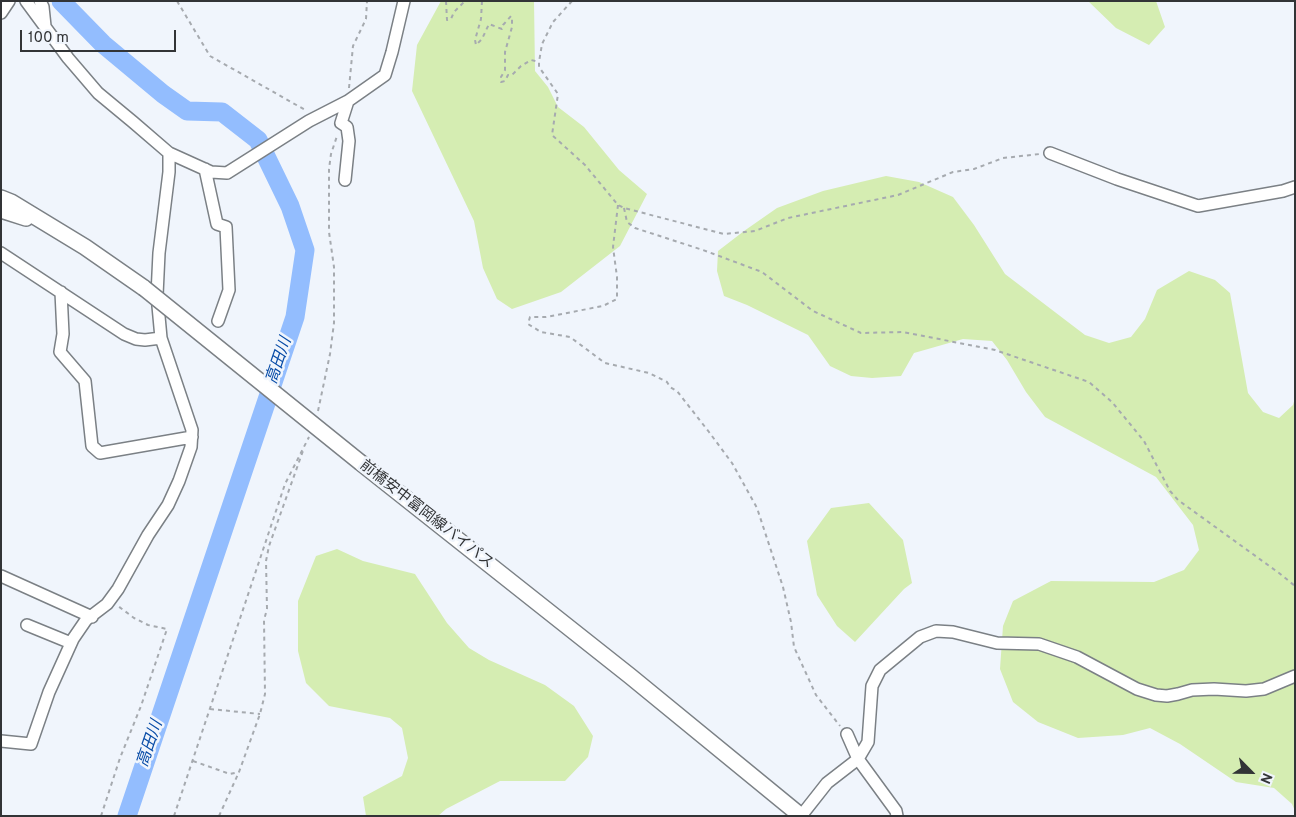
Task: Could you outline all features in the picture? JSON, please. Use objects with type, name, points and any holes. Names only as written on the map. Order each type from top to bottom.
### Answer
[{"type":"main road","name":"前橋安中富岡線バイパス","points":[[1,198],[11,202],[109,263],[144,288],[630,676],[801,816]]},
{"type":"main road","name":"前橋安中富岡線バイパス","points":[[1,210],[45,224]]},
{"type":"street","points":[[1,13],[9,1]]},
{"type":"street","points":[[26,1],[68,58],[98,93],[169,153],[205,170],[227,173],[313,119],[348,101],[385,75],[404,1]]},
{"type":"street","points":[[40,1],[43,7],[45,27]]},
{"type":"street","points":[[345,180],[350,140],[347,127],[341,123],[348,101]]},
{"type":"street","points":[[1,741],[31,744],[49,692],[72,643],[86,620],[92,617],[110,600],[118,589],[148,535],[168,504],[179,481],[191,447],[192,430],[160,338],[157,277],[169,172],[169,153]]},
{"type":"street","points":[[1050,153],[1117,179],[1198,206],[1284,191],[1295,187]]},
{"type":"street","points":[[205,170],[217,224],[226,227],[229,290],[218,321]]},
{"type":"street","points":[[1,253],[124,334],[136,339],[145,340],[160,338]]},
{"type":"street","points":[[61,292],[63,334],[60,352],[85,380],[92,446],[100,453],[192,437]]},
{"type":"street","points":[[1,576],[92,617]]},
{"type":"street","points":[[27,625],[72,643]]},
{"type":"street","points":[[801,816],[827,783],[858,759],[868,742],[872,686],[880,670],[920,637],[936,631],[953,632],[997,642],[1039,644],[1078,657],[1138,690],[1156,695],[1178,694],[1192,690],[1246,691],[1264,689],[1295,676]]},
{"type":"street","points":[[847,734],[858,759],[896,811],[897,816]]},
{"type":"path","points":[[177,1],[210,56],[313,119]]},
{"type":"path","points":[[348,101],[353,46],[366,19],[367,1]]},
{"type":"path","points":[[446,1],[447,20],[451,19],[454,12],[465,1]]},
{"type":"path","points":[[482,1],[481,19],[475,40],[476,45],[489,24],[502,29],[511,16],[512,19],[512,27],[505,52],[505,70],[501,77],[501,82],[504,82],[508,75],[512,75],[531,60],[539,62]]},
{"type":"path","points":[[572,1],[553,22],[542,44],[539,62],[539,66],[558,94],[552,135],[585,165],[618,205],[624,208],[724,234],[755,231],[788,218],[898,195],[953,172],[974,169],[1003,158],[1050,153]]},
{"type":"path","points":[[318,412],[330,354],[334,323],[334,267],[329,232],[329,169],[331,154],[341,123]]},
{"type":"path","points":[[618,205],[613,247],[618,277],[617,299],[594,308],[546,317],[530,317],[528,324],[541,332],[570,337],[605,363],[649,374],[667,382],[670,387],[677,391],[709,432],[732,463],[757,508],[783,587],[791,622],[794,647],[805,672],[816,695],[847,734]]},
{"type":"path","points":[[624,208],[627,222],[635,228],[704,250],[762,272],[812,311],[861,333],[904,332],[995,350],[1089,382],[1112,402],[1144,441],[1170,491],[1178,500],[1295,586]]},
{"type":"path","points":[[174,816],[285,484],[309,437]]},
{"type":"path","points":[[219,816],[239,772],[260,714],[265,694],[264,620],[268,608],[266,561],[269,546],[305,443]]},
{"type":"path","points":[[102,816],[120,758],[141,706],[167,628],[148,625],[134,618],[110,600]]},
{"type":"path","points":[[210,709],[260,714]]},
{"type":"path","points":[[193,760],[230,774],[239,772]]},
{"type":"green space","points":[[441,1],[534,1],[535,71],[548,87],[558,107],[584,127],[619,170],[647,194],[620,246],[561,292],[512,309],[497,299],[483,268],[474,221],[412,91],[417,45]]},
{"type":"green space","points":[[1088,1],[1156,1],[1165,27],[1149,45],[1116,28]]},
{"type":"green space","points":[[886,176],[919,182],[953,197],[974,225],[1005,274],[1085,335],[1109,343],[1131,337],[1145,319],[1157,290],[1189,271],[1215,280],[1230,293],[1248,393],[1263,412],[1279,418],[1293,405],[1295,398],[1295,811],[1292,804],[1274,788],[1236,782],[1180,744],[1150,728],[1123,735],[1078,738],[1038,722],[1013,702],[1000,669],[1003,626],[1013,601],[1051,581],[1154,582],[1184,570],[1199,550],[1193,525],[1156,477],[1045,417],[992,341],[963,339],[914,353],[901,376],[872,378],[851,376],[830,366],[808,335],[747,305],[724,296],[717,271],[718,251],[744,231],[777,208],[823,191]]},
{"type":"green space","points":[[869,503],[903,540],[912,583],[904,589],[855,642],[837,626],[817,595],[807,541],[831,508]]},
{"type":"green space","points":[[337,549],[363,561],[415,574],[447,623],[469,648],[489,660],[545,685],[574,706],[593,736],[588,757],[565,781],[500,781],[446,809],[438,816],[366,816],[363,797],[402,776],[408,758],[402,728],[390,718],[329,706],[306,683],[298,651],[298,601],[316,556]]},
{"type":"waterway","name":"高田川","points":[[61,1],[103,44],[163,94],[187,111],[222,112],[258,140],[290,206],[305,250],[295,317],[127,816]]}]
